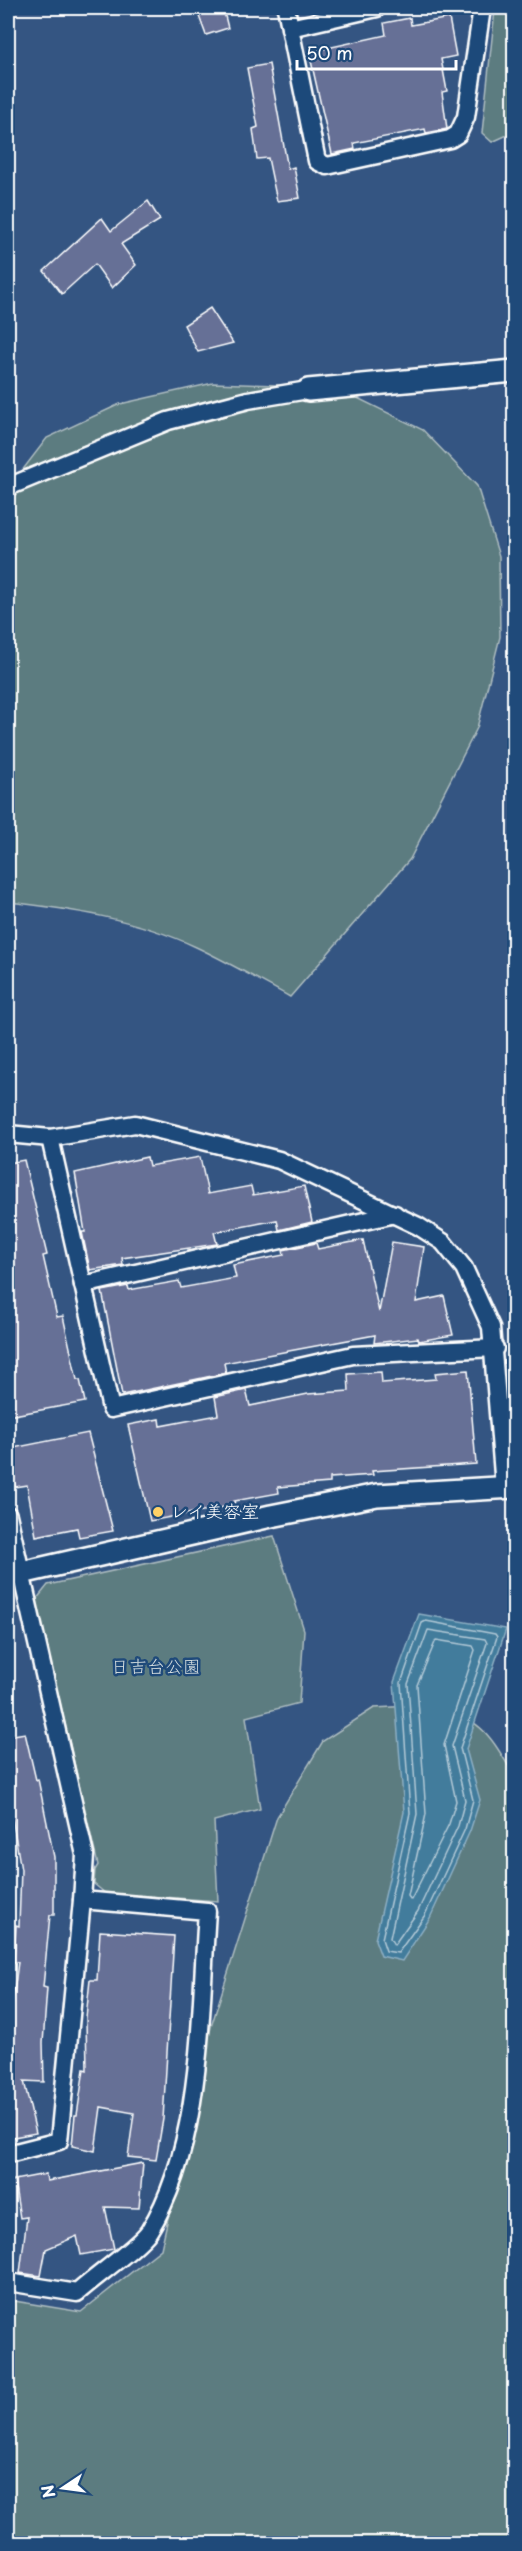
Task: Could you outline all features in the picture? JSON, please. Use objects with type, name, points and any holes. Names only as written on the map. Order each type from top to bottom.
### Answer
[{"type":"street","points":[[286,8],[317,161],[327,166],[450,139],[458,134],[466,117],[482,8]]},
{"type":"street","points":[[290,28],[377,8]]},
{"type":"street","points":[[8,487],[168,421],[240,402],[308,390],[514,371]]},
{"type":"street","points":[[8,1134],[50,1138],[135,1124],[279,1160],[395,1214],[443,1242],[464,1268],[491,1327],[509,1487],[377,1495],[271,1516],[14,1575]]},
{"type":"street","points":[[50,1138],[111,1409],[353,1355],[495,1348]]},
{"type":"street","points":[[83,1285],[395,1214]]},
{"type":"street","points":[[8,1515],[14,1575],[85,1855],[59,2141],[8,2154]]},
{"type":"street","points":[[8,2282],[76,2293],[148,2233],[176,2175],[194,2088],[207,1911],[82,1900]]},
{"type":"green space","points":[[514,8],[514,132],[492,142],[482,133],[495,10]]},
{"type":"green space","points":[[213,383],[335,387],[423,430],[477,486],[499,556],[500,637],[477,728],[410,859],[290,997],[208,953],[151,929],[80,912],[8,902],[8,489],[47,438],[120,404]]},
{"type":"green space","name":"日吉台公園","points":[[274,1536],[304,1630],[299,1703],[246,1717],[260,1809],[214,1821],[218,1901],[105,1893],[94,1884],[95,1870],[98,1865],[36,1600],[48,1585]]},
{"type":"green space","points":[[430,1705],[462,1716],[481,1729],[497,1747],[514,1775],[514,2543],[8,2543],[8,2300],[81,2312],[161,2249],[211,2027],[277,1817],[323,1741],[374,1708]]},
{"type":"water","points":[[419,1614],[506,1629],[466,1749],[480,1800],[470,1831],[430,1918],[402,1961],[381,1956],[375,1940],[404,1812],[394,1682]]},
{"type":"building","points":[[196,8],[223,8],[228,28],[206,35]]},
{"type":"building","points":[[410,18],[411,25],[449,18],[456,56],[441,59],[447,91],[442,92],[447,129],[426,133],[425,129],[354,143],[355,149],[332,154],[309,52],[386,35],[384,23]]},
{"type":"building","points":[[269,64],[288,169],[294,167],[300,198],[277,201],[268,158],[257,159],[253,129],[258,127],[247,68]]},
{"type":"building","points":[[148,201],[160,220],[121,244],[136,265],[112,288],[95,264],[62,294],[44,271],[102,218],[111,231]]},
{"type":"building","points":[[210,308],[233,343],[198,352],[184,325]]},
{"type":"building","points":[[147,1157],[149,1166],[200,1157],[208,1194],[251,1186],[253,1195],[304,1186],[312,1222],[279,1230],[277,1220],[214,1232],[217,1244],[122,1258],[123,1265],[90,1270],[82,1232],[85,1232],[75,1173]]},
{"type":"building","points":[[24,1160],[47,1255],[43,1256],[57,1317],[63,1316],[77,1380],[80,1380],[85,1402],[8,1416],[8,1259],[13,1258],[8,1226],[8,1163]]},
{"type":"building","points":[[363,1240],[379,1312],[392,1242],[424,1247],[416,1302],[444,1296],[453,1335],[419,1341],[418,1338],[374,1343],[375,1335],[224,1363],[226,1373],[122,1395],[102,1291],[128,1286],[129,1290],[179,1281],[181,1288],[236,1278],[233,1265],[284,1255],[283,1250],[316,1243],[318,1249]]},
{"type":"building","points":[[468,1370],[476,1464],[372,1471],[373,1475],[330,1478],[330,1483],[278,1487],[279,1493],[234,1501],[235,1505],[150,1521],[128,1425],[159,1419],[160,1426],[218,1415],[215,1397],[246,1390],[250,1406],[308,1394],[349,1391],[348,1374],[381,1372],[382,1383],[436,1379],[435,1373]]},
{"type":"building","points":[[88,1433],[113,1531],[79,1537],[77,1528],[36,1536],[27,1485],[15,1487],[8,1449]]},
{"type":"building","points":[[25,1733],[36,1780],[38,1779],[54,1857],[54,1915],[50,1915],[43,1987],[47,1988],[43,2043],[44,2082],[24,2081],[36,2133],[8,2138],[13,2023],[10,2023],[18,1962],[14,1962],[16,1925],[19,1926],[21,1870],[8,1793],[8,1736]]},
{"type":"building","points":[[100,1931],[174,1936],[163,2119],[156,2160],[128,2157],[134,2113],[101,2107],[95,2151],[72,2146],[75,2115],[77,2115],[84,2069],[87,2070],[86,2018],[90,1980],[97,1980]]},
{"type":"building","points":[[143,2163],[139,2208],[105,2207],[114,2249],[81,2255],[77,2236],[46,2249],[41,2276],[20,2273],[27,2217],[20,2218],[14,2180],[46,2174],[47,2181]]},
{"type":"place","name":"レイ美容室","points":[[158,1512]]}]
